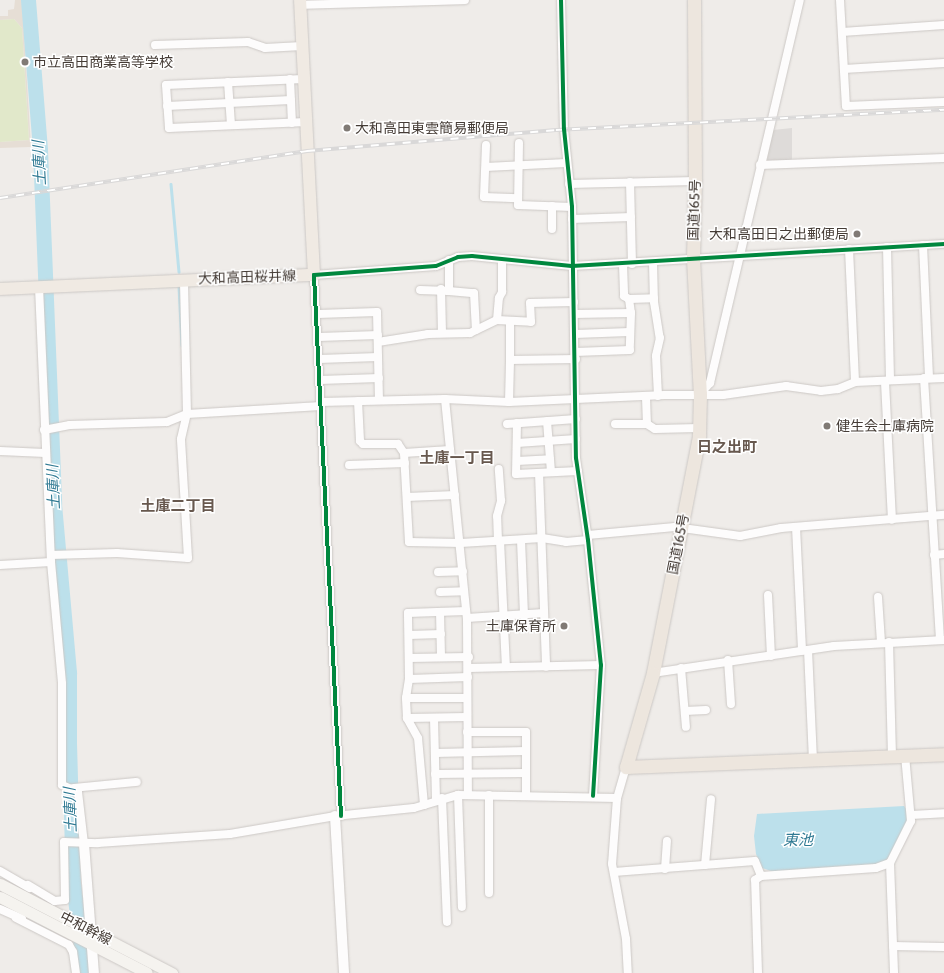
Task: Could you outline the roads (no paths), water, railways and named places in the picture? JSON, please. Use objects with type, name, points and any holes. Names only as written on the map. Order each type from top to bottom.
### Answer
[{"type":"highway","name":"国道165号","points":[[626,767],[653,673],[682,528],[699,428],[700,394],[693,258],[695,181],[694,0]]},
{"type":"highway","points":[[626,767],[944,754]]},
{"type":"main road","name":"大和高田桜井線","points":[[0,289],[184,279],[314,275],[300,2]]},
{"type":"main road","name":"中和幹線","points":[[0,884],[172,973]]},
{"type":"main road","name":"中和幹線","points":[[0,897],[147,973]]},
{"type":"street","points":[[300,2],[465,0]]},
{"type":"street","points":[[561,0],[566,163],[572,207],[572,266],[577,398],[576,440],[578,471],[588,538],[601,665],[593,796]]},
{"type":"street","points":[[700,394],[710,383],[800,0]]},
{"type":"street","points":[[840,0],[846,106],[944,102]]},
{"type":"street","points":[[842,32],[944,25]]},
{"type":"street","points":[[155,45],[248,42],[265,48],[302,46]]},
{"type":"street","points":[[844,69],[944,63]]},
{"type":"street","points":[[290,79],[292,123]]},
{"type":"street","points":[[303,79],[166,85],[169,128],[306,122]]},
{"type":"street","points":[[228,82],[231,125]]},
{"type":"street","points":[[168,106],[291,100]]},
{"type":"street","points":[[519,143],[518,206],[572,207]]},
{"type":"street","points":[[486,145],[484,197],[518,198]]},
{"type":"street","points":[[760,165],[944,158]]},
{"type":"street","points":[[486,167],[519,167],[566,163]]},
{"type":"street","points":[[569,184],[695,181]]},
{"type":"street","points":[[630,182],[632,264]]},
{"type":"street","points":[[552,206],[552,229]]},
{"type":"street","points":[[572,219],[631,217]]},
{"type":"street","points":[[344,973],[318,314],[314,275],[436,266],[449,260],[472,256],[572,266],[632,264],[739,255],[944,244]]},
{"type":"street","points":[[653,673],[728,660],[805,651],[885,642],[942,640],[932,516],[923,245]]},
{"type":"street","points":[[887,247],[888,381],[892,520]]},
{"type":"street","points":[[849,249],[855,382]]},
{"type":"street","points":[[497,320],[499,298],[502,292],[502,259]]},
{"type":"street","points":[[442,333],[449,260]]},
{"type":"street","points":[[653,262],[654,298],[660,338],[656,356],[658,396]]},
{"type":"street","points":[[623,264],[624,296],[630,299],[654,298]]},
{"type":"street","points":[[0,565],[51,557],[90,554],[188,558],[181,439],[187,414],[184,279]]},
{"type":"street","points":[[43,286],[44,430],[51,557],[62,684],[62,785],[72,788],[78,792],[80,798],[84,844],[86,928],[94,973]]},
{"type":"street","points":[[420,290],[474,292],[476,330]]},
{"type":"street","points":[[510,360],[576,356],[630,350],[630,299]]},
{"type":"street","points":[[318,337],[378,338],[442,333],[470,333],[497,320],[510,323],[531,322],[530,303],[574,302]]},
{"type":"street","points":[[318,314],[377,312],[379,400]]},
{"type":"street","points":[[574,314],[631,313]]},
{"type":"street","points":[[508,402],[510,323]]},
{"type":"street","points":[[575,334],[629,332]]},
{"type":"street","points":[[319,359],[378,356]]},
{"type":"street","points":[[320,380],[379,378]]},
{"type":"street","points":[[44,430],[70,424],[167,422],[187,414],[358,401],[445,399],[508,402],[577,398],[646,397],[700,394],[723,395],[786,386],[821,390],[838,389],[855,382],[944,378]]},
{"type":"street","points":[[646,397],[648,424]]},
{"type":"street","points":[[445,399],[461,543],[469,657],[467,698],[468,795]]},
{"type":"street","points":[[358,401],[360,441],[363,444],[398,444],[404,453],[410,542],[461,543],[542,538],[566,542],[588,538],[682,528],[740,536],[796,527],[944,515]]},
{"type":"street","points":[[507,424],[576,420]]},
{"type":"street","points":[[547,421],[551,472]]},
{"type":"street","points":[[517,423],[516,474],[578,471]]},
{"type":"street","points":[[615,424],[648,424],[655,429],[699,428]]},
{"type":"street","points":[[517,443],[576,440]]},
{"type":"street","points":[[404,453],[450,450]]},
{"type":"street","points":[[0,451],[45,453]]},
{"type":"street","points":[[517,461],[550,459]]},
{"type":"street","points":[[349,465],[405,464]]},
{"type":"street","points":[[499,468],[501,501],[497,516],[506,667]]},
{"type":"street","points":[[539,473],[546,666]]},
{"type":"street","points":[[407,497],[456,494]]},
{"type":"street","points":[[796,527],[813,760]]},
{"type":"street","points":[[521,540],[524,616]]},
{"type":"street","points":[[934,555],[944,554]]},
{"type":"street","points":[[438,572],[463,571]]},
{"type":"street","points":[[440,592],[464,591]]},
{"type":"street","points":[[768,595],[770,656]]},
{"type":"street","points":[[878,597],[899,755],[911,815],[910,826],[890,863],[894,973]]},
{"type":"street","points":[[424,805],[418,738],[407,718],[406,698],[409,679],[408,613],[440,612],[503,616],[524,616],[544,613]]},
{"type":"street","points":[[440,612],[441,657]]},
{"type":"street","points":[[409,635],[441,634]]},
{"type":"street","points":[[409,658],[469,657]]},
{"type":"street","points":[[728,660],[731,704]]},
{"type":"street","points":[[469,668],[601,665]]},
{"type":"street","points":[[681,668],[686,727]]},
{"type":"street","points":[[409,679],[468,678]]},
{"type":"street","points":[[406,698],[467,698]]},
{"type":"street","points":[[685,711],[706,710]]},
{"type":"street","points":[[407,718],[467,717]]},
{"type":"street","points":[[434,718],[435,774],[439,800],[447,922]]},
{"type":"street","points":[[467,732],[526,732],[526,795]]},
{"type":"street","points":[[435,753],[526,751]]},
{"type":"street","points":[[626,767],[618,798],[612,855],[626,939],[628,973]]},
{"type":"street","points":[[435,774],[526,773]]},
{"type":"street","points":[[72,788],[137,782]]},
{"type":"street","points":[[0,870],[55,901],[65,900],[64,842],[84,844],[230,834],[338,816],[424,805],[439,800],[468,795],[593,796],[618,798]]},
{"type":"street","points":[[489,795],[490,893]]},
{"type":"street","points":[[458,796],[462,907]]},
{"type":"street","points":[[705,865],[711,799]]},
{"type":"street","points":[[911,815],[944,813]]},
{"type":"street","points":[[665,868],[667,841]]},
{"type":"street","points":[[614,872],[755,861],[761,876]]},
{"type":"street","points":[[758,973],[755,880],[761,876],[876,868],[890,863]]},
{"type":"street","points":[[28,886],[46,908]]},
{"type":"street","points":[[0,909],[69,945],[73,952],[76,973]]},
{"type":"street","points":[[16,918],[72,935]]},
{"type":"street","points":[[892,946],[944,947]]},
{"type":"water","name":"東池","points":[[904,806],[908,811],[909,822],[888,859],[880,864],[774,872],[762,868],[756,854],[754,836],[757,814]]},
{"type":"waterway","name":"土庫川","points":[[28,0],[40,150],[54,504],[69,673],[69,743],[73,882],[84,973]]},
{"type":"waterway","points":[[171,184],[179,272]]},
{"type":"waterway","points":[[179,286],[182,345]]},
{"type":"railway","points":[[0,198],[307,151],[556,130],[944,110]]},
{"type":"place","name":"市立高田商業高等学校","points":[[25,62]]},
{"type":"place","name":"大和高田東雲簡易郵便局","points":[[347,128]]},
{"type":"place","name":"大和高田日之出郵便局","points":[[857,234]]},
{"type":"place","name":"健生会土庫病院","points":[[827,426]]},
{"type":"place","name":"土庫保育所","points":[[564,626]]},
{"type":"district","name":"日之出町","points":[[727,448]]},
{"type":"district","name":"土庫一丁目","points":[[457,459]]},
{"type":"district","name":"土庫二丁目","points":[[178,507]]}]
